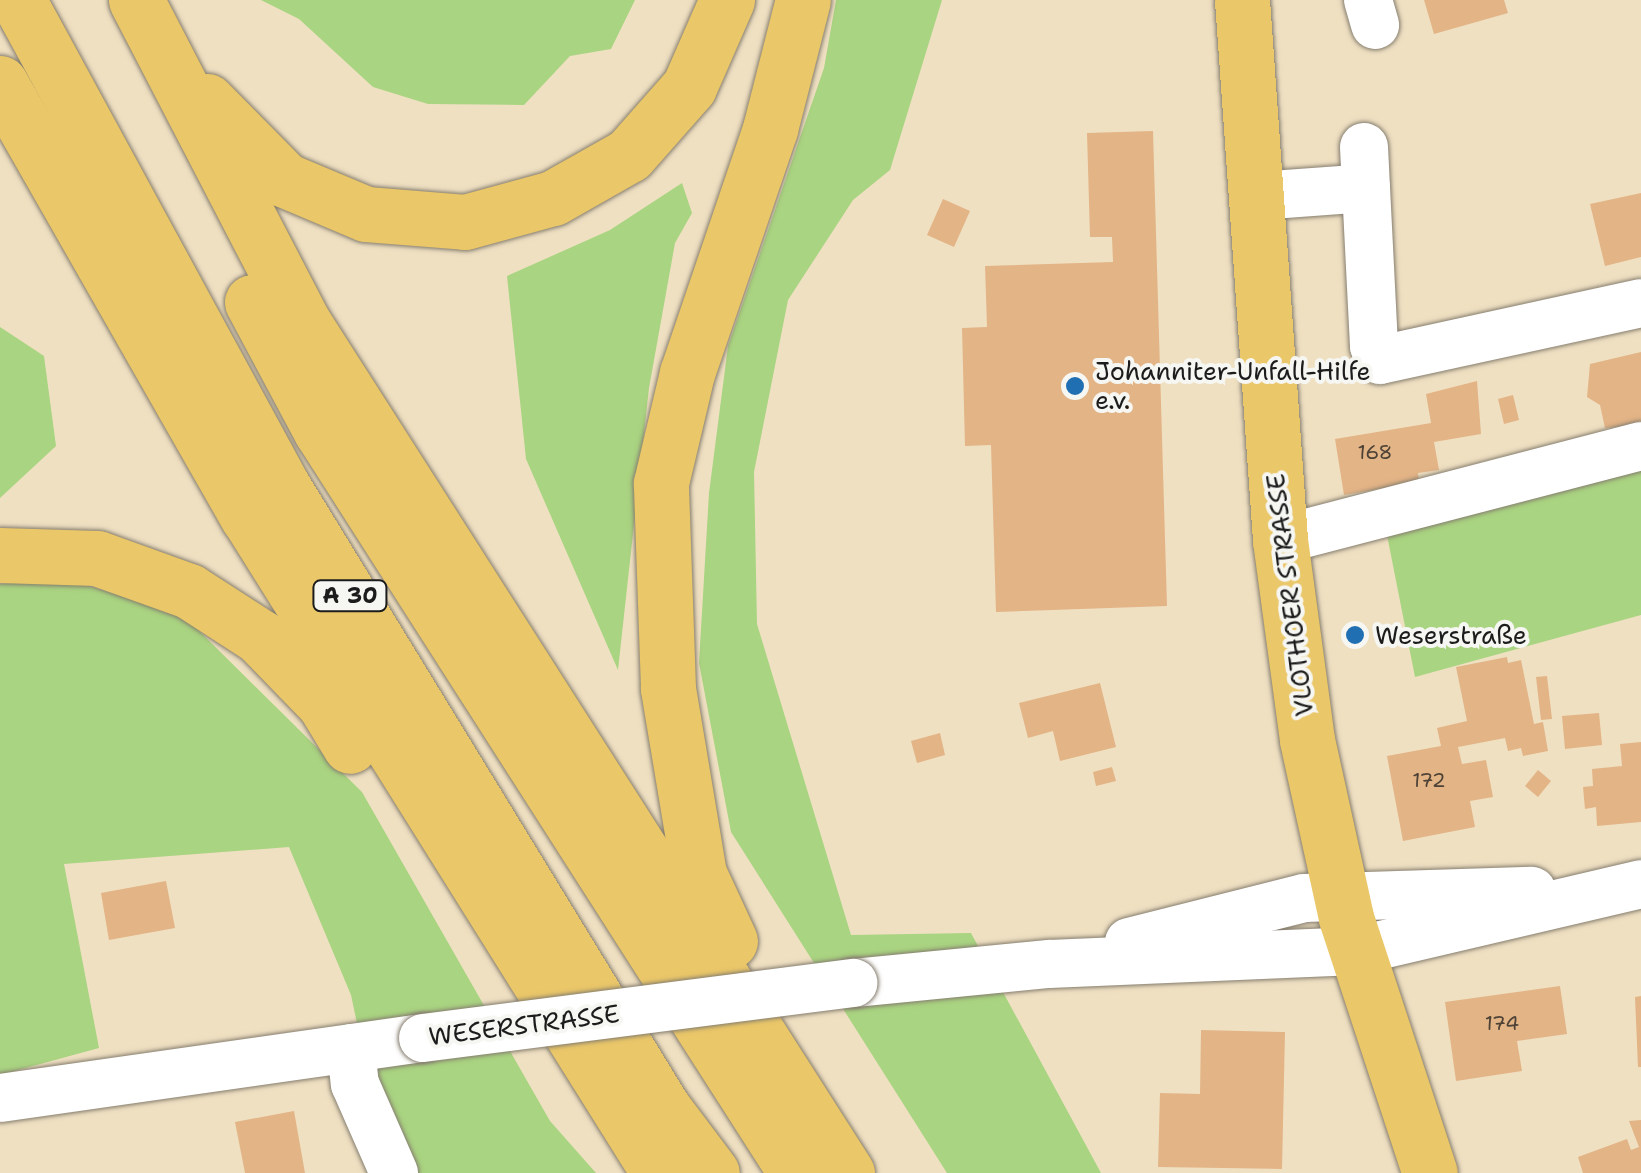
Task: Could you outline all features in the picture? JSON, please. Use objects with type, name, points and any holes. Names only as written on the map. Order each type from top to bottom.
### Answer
[{"type":"main road","name":"A 30","points":[[18,0],[283,486],[663,1108],[712,1173]]},
{"type":"main road","name":"A 30","points":[[99,0],[321,431],[822,1162]]},
{"type":"main road","points":[[143,16],[219,117],[284,180],[366,214],[465,222],[553,198],[628,155],[688,87],[726,0]]},
{"type":"main road","points":[[803,0],[770,129],[682,391],[661,483],[661,598],[668,688],[699,874],[822,1162]]},
{"type":"main road","name":"VLOTHOER STRASSE","points":[[1242,0],[1280,540],[1307,740],[1356,951],[1430,1173]]},
{"type":"main road","points":[[143,16],[303,322],[822,1162]]},
{"type":"main road","points":[[0,84],[248,517],[659,1173]]},
{"type":"main road","points":[[0,555],[97,558],[189,590],[260,637],[324,703],[479,960],[611,1100]]},
{"type":"street","points":[[1258,196],[1365,168],[1374,346],[1380,360],[1641,303]]},
{"type":"street","points":[[1280,540],[1641,446]]},
{"type":"street","name":"WESERSTRASSE","points":[[0,1098],[423,1038],[854,983],[1049,964],[1356,951],[1594,891],[1641,884]]},
{"type":"street","name":"WESERSTRASSE","points":[[1049,964],[1223,914],[1342,893],[1594,891]]},
{"type":"street","points":[[351,1048],[355,1084],[394,1173]]},
{"type":"green space","points":[[261,0],[635,0],[611,49],[570,56],[524,105],[428,104],[373,87],[299,19]]},
{"type":"green space","points":[[836,0],[942,0],[890,170],[853,200],[788,300],[754,472],[757,624],[851,935],[971,933],[1101,1173],[947,1173],[731,832],[699,663],[709,493],[728,346],[824,68]]},
{"type":"green space","points":[[682,183],[692,213],[675,243],[649,388],[618,670],[526,459],[507,276],[610,230]]},
{"type":"green space","points":[[0,327],[44,356],[56,446],[0,498]]},
{"type":"green space","points":[[1641,453],[1641,615],[1415,677],[1385,525]]},
{"type":"green space","points":[[64,579],[180,612],[362,792],[550,1121],[596,1173],[409,1173],[373,1099],[351,995],[289,847],[64,864],[99,1048],[0,1075],[0,584]]},
{"type":"building","points":[[1424,0],[1504,0],[1508,13],[1434,34]]},
{"type":"building","name":"Johanniter-Unfall-Hilfe e.v.","points":[[1153,131],[1167,606],[996,612],[991,445],[965,446],[962,328],[987,327],[985,266],[1113,262],[1112,237],[1090,237],[1087,133]]},
{"type":"building","points":[[1641,193],[1641,257],[1605,266],[1590,204]]},
{"type":"building","points":[[943,199],[970,211],[954,247],[927,235]]},
{"type":"building","points":[[1641,352],[1641,425],[1605,428],[1600,405],[1587,397],[1590,364]]},
{"type":"building","points":[[1477,381],[1481,434],[1434,442],[1439,470],[1418,473],[1419,482],[1344,495],[1335,439],[1431,423],[1426,394]]},
{"type":"building","points":[[1513,395],[1519,420],[1504,424],[1498,399]]},
{"type":"building","points":[[1507,657],[1508,663],[1521,660],[1534,724],[1543,722],[1548,751],[1523,756],[1521,748],[1508,751],[1505,738],[1458,747],[1462,764],[1486,760],[1493,797],[1470,801],[1475,827],[1403,841],[1387,756],[1441,746],[1437,728],[1467,721],[1456,667]]},
{"type":"building","points":[[1547,676],[1552,719],[1541,720],[1536,677]]},
{"type":"building","points":[[1100,683],[1116,747],[1060,761],[1053,731],[1028,738],[1019,703]]},
{"type":"building","points":[[1599,713],[1602,745],[1565,749],[1562,716]]},
{"type":"building","points":[[940,733],[945,755],[917,763],[911,741]]},
{"type":"building","points":[[1641,742],[1641,822],[1597,826],[1596,807],[1585,809],[1583,787],[1593,786],[1592,769],[1622,766],[1620,744]]},
{"type":"building","points":[[1112,767],[1116,781],[1096,786],[1093,772]]},
{"type":"building","points":[[1538,770],[1551,781],[1538,797],[1525,786]]},
{"type":"building","points":[[166,881],[175,928],[109,940],[101,893]]},
{"type":"building","points":[[1560,986],[1567,1034],[1517,1041],[1522,1071],[1456,1081],[1445,1002]]},
{"type":"building","points":[[1641,996],[1641,1067],[1638,1067],[1635,997]]},
{"type":"building","points":[[1201,1030],[1285,1032],[1282,1169],[1158,1167],[1160,1093],[1200,1094]]},
{"type":"building","points":[[294,1111],[305,1173],[245,1173],[235,1122]]},
{"type":"building","points":[[1641,1120],[1641,1173],[1583,1173],[1578,1157],[1627,1139],[1631,1150],[1639,1147],[1629,1121]]},
{"type":"place","name":"Johanniter-Unfall-Hilfe e.v.","points":[[1075,386]]},
{"type":"place","name":"Weserstraße","points":[[1355,635]]}]
